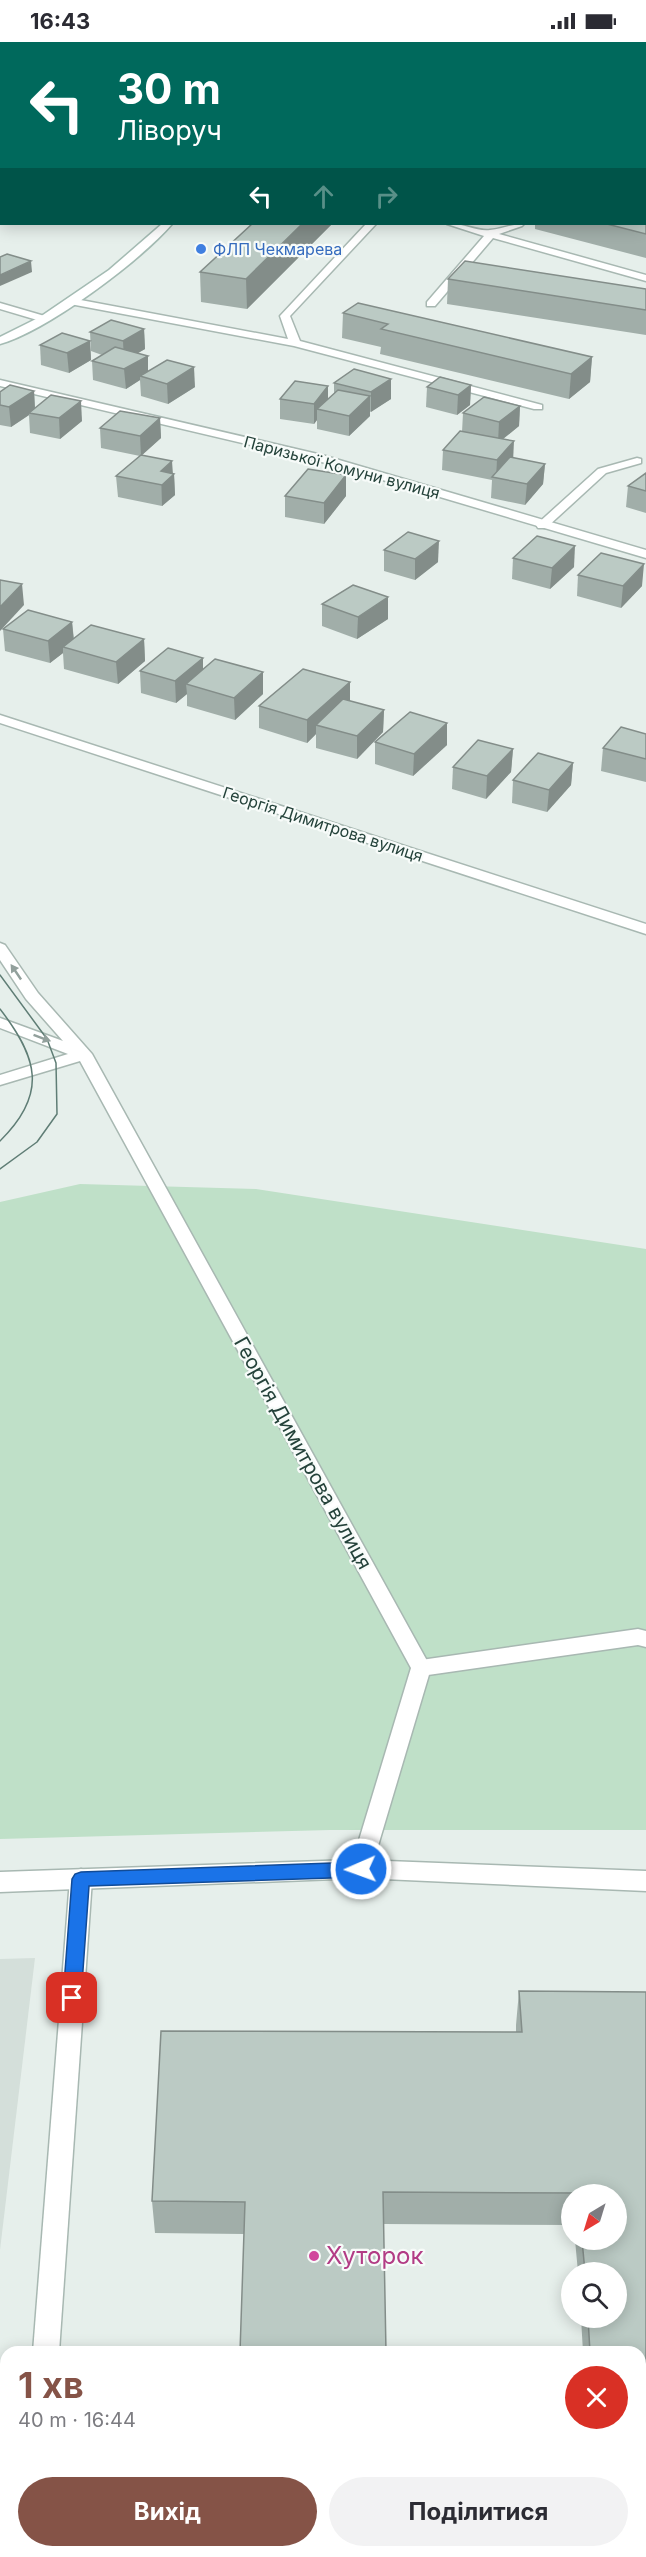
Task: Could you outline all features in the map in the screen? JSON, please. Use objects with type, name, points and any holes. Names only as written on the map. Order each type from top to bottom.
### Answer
[{"type":"street","points":[[0,342],[44,319],[113,272],[165,225]]},
{"type":"street","points":[[295,343],[285,316],[370,225]]},
{"type":"street","points":[[456,225],[492,233],[646,278]]},
{"type":"street","points":[[431,304],[492,233],[516,225]]},
{"type":"street","points":[[70,301],[295,343],[538,407]]},
{"type":"street","points":[[0,306],[44,319]]},
{"type":"street","name":"Паризької Комуни вулиця","points":[[0,383],[318,457],[646,554]]},
{"type":"street","points":[[542,525],[602,471],[637,462]]},
{"type":"street","name":"Георгія Димитрова вулиця","points":[[0,719],[646,929]]},
{"type":"street","name":"Георгія Димитрова вулиця","points":[[0,948],[32,996],[84,1054],[421,1668]]},
{"type":"street","points":[[0,1023],[84,1054]]},
{"type":"street","points":[[0,1080],[84,1054]]},
{"type":"street","points":[[361,1869],[421,1668],[638,1637],[646,1639]]},
{"type":"street","points":[[0,1882],[361,1869],[646,1881]]},
{"type":"street","points":[[46,2346],[81,1879]]},
{"type":"shaded area","points":[[35,1958],[0,2250],[0,1959]]},
{"type":"green space","points":[[80,1184],[256,1189],[646,1249],[646,1830],[330,1830],[0,1839],[0,1202]]},
{"type":"building","points":[[251,225],[301,225],[246,279],[200,272]]},
{"type":"building","points":[[611,225],[646,225],[646,234]]},
{"type":"building","points":[[7,254],[31,261],[0,275],[0,257]]},
{"type":"building","points":[[465,261],[646,289],[646,310],[448,279]]},
{"type":"building","points":[[358,303],[592,357],[571,374],[381,329],[388,324],[343,313]]},
{"type":"building","points":[[111,320],[144,329],[123,341],[90,332]]},
{"type":"building","points":[[62,333],[90,341],[67,353],[40,345]]},
{"type":"building","points":[[115,347],[148,356],[124,369],[92,361]]},
{"type":"building","points":[[167,360],[194,367],[167,384],[140,376]]},
{"type":"building","points":[[354,369],[391,379],[371,392],[334,383]]},
{"type":"building","points":[[440,377],[471,385],[458,395],[427,387]]},
{"type":"building","points":[[295,381],[328,386],[314,404],[280,399]]},
{"type":"building","points":[[10,385],[34,391],[9,407],[0,405],[0,392]]},
{"type":"building","points":[[338,390],[370,396],[349,416],[317,409]]},
{"type":"building","points":[[51,395],[81,401],[59,418],[29,413]]},
{"type":"building","points":[[484,397],[520,406],[499,422],[463,413]]},
{"type":"building","points":[[120,411],[160,418],[140,436],[100,428]]},
{"type":"building","points":[[460,431],[514,441],[497,460],[443,450]]},
{"type":"building","points":[[141,455],[172,461],[161,471],[174,474],[162,485],[116,476]]},
{"type":"building","points":[[510,457],[545,464],[527,484],[492,477]]},
{"type":"building","points":[[308,469],[346,475],[324,503],[285,496]]},
{"type":"building","points":[[646,473],[646,491],[628,486]]},
{"type":"building","points":[[408,532],[439,541],[415,559],[384,550]]},
{"type":"building","points":[[537,536],[575,546],[552,568],[513,558]]},
{"type":"building","points":[[601,553],[644,564],[623,586],[578,575]]},
{"type":"building","points":[[0,580],[22,584],[0,607]]},
{"type":"building","points":[[353,585],[388,597],[358,617],[322,604]]},
{"type":"building","points":[[28,610],[72,622],[48,641],[3,629]]},
{"type":"building","points":[[91,625],[144,639],[116,662],[63,647]]},
{"type":"building","points":[[168,648],[203,658],[175,681],[140,671]]},
{"type":"building","points":[[215,659],[263,672],[234,698],[186,684]]},
{"type":"building","points":[[303,669],[350,682],[307,720],[259,706]]},
{"type":"building","points":[[343,699],[384,710],[357,736],[316,725]]},
{"type":"building","points":[[410,712],[447,723],[414,754],[375,742]]},
{"type":"building","points":[[621,727],[646,734],[646,759],[603,748]]},
{"type":"building","points":[[478,740],[513,749],[487,776],[453,767]]},
{"type":"building","points":[[538,753],[573,763],[549,790],[513,780]]},
{"type":"building","name":"Хуторок","points":[[519,1991],[646,1992],[646,2346],[590,2346],[589,2328],[627,2328],[627,2262],[584,2262],[583,2250],[627,2250],[627,2184],[561,2184],[561,2193],[383,2192],[386,2346],[240,2346],[245,2202],[152,2201],[161,2031],[522,2032]]},
{"type":"tram line","points":[[0,975],[47,1039],[56,1063],[57,1114],[37,1142],[0,1169]]},
{"type":"tram line","points":[[0,1009],[23,1044],[32,1076],[31,1092],[26,1107],[0,1141]]},
{"type":"place","name":"ФЛП Чекмарева","points":[[201,249]]},
{"type":"place","name":"Хуторок","points":[[314,2256]]},
{"type":"route","points":[[72,1998],[81,1879],[361,1869]]}]
